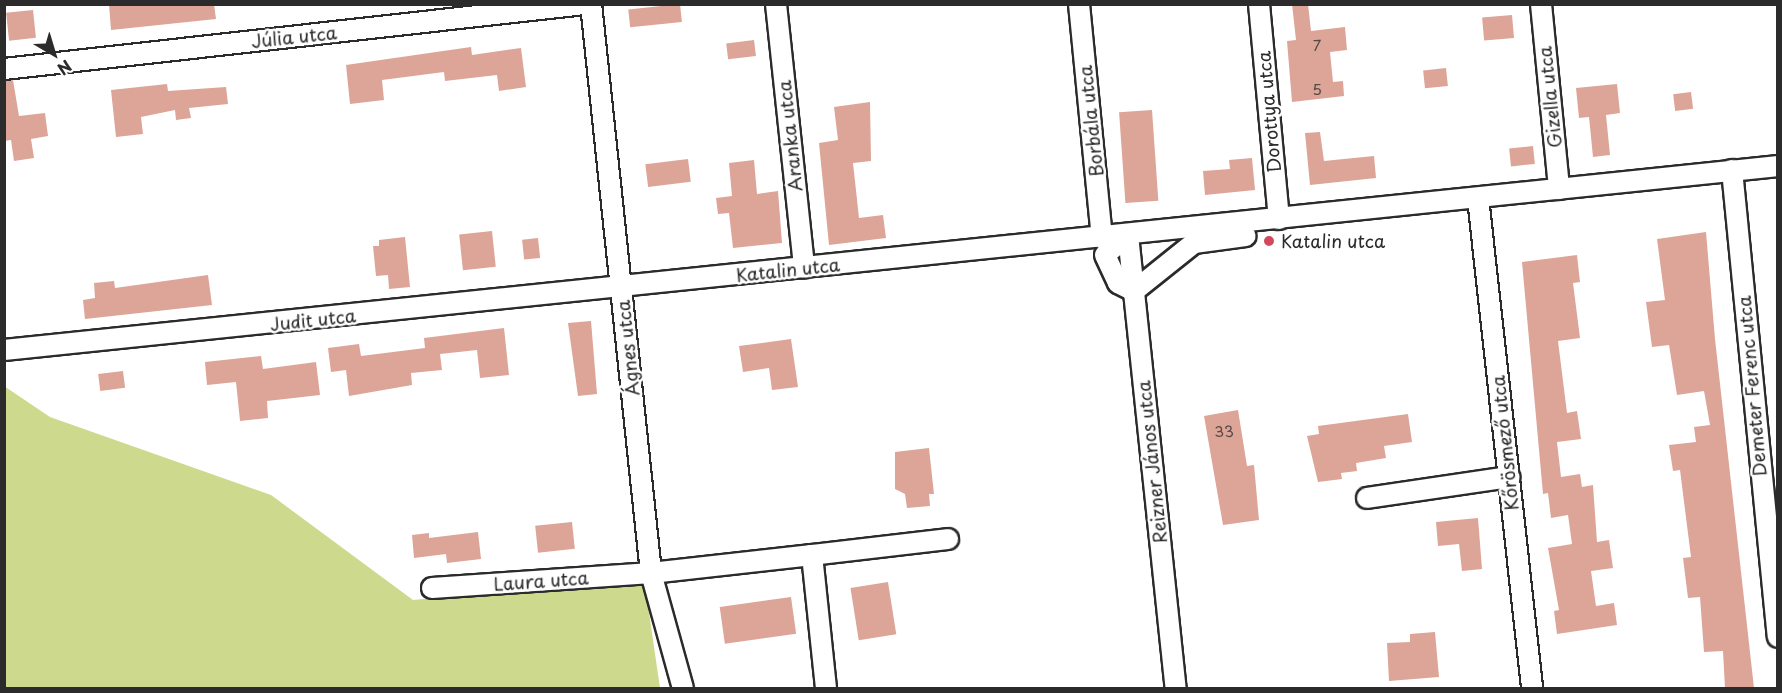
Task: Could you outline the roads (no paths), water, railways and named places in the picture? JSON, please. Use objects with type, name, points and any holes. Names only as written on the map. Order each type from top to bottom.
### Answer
[{"type":"street","name":"Júlia utca","points":[[4,69],[585,4]]},
{"type":"street","name":"Ágnes utca","points":[[591,4],[651,573],[683,688]]},
{"type":"street","name":"Aranka utca","points":[[776,4],[804,268]]},
{"type":"street","name":"Borbála utca","points":[[1079,4],[1102,238]]},
{"type":"street","name":"Dorottya utca","points":[[1259,4],[1279,219]]},
{"type":"street","name":"Gizella utca","points":[[1541,4],[1559,189]]},
{"type":"street","name":"Katalin utca","points":[[622,287],[1128,236],[1778,166]]},
{"type":"street","name":"Demeter Ferenc utca","points":[[1732,170],[1778,637]]},
{"type":"street","name":"Kőrösmező utca","points":[[1478,198],[1532,688]]},
{"type":"street","points":[[1134,291],[1194,243],[1272,232],[1308,216]]},
{"type":"street","name":"Reizner János utca","points":[[1128,236],[1176,688]]},
{"type":"street","name":"Judit utca","points":[[4,350],[622,287]]},
{"type":"street","points":[[1367,498],[1509,477]]},
{"type":"street","name":"Laura utca","points":[[432,588],[651,573],[948,539]]},
{"type":"street","points":[[812,555],[826,688]]},
{"type":"place","name":"Katalin utca","points":[[1269,241]]}]
